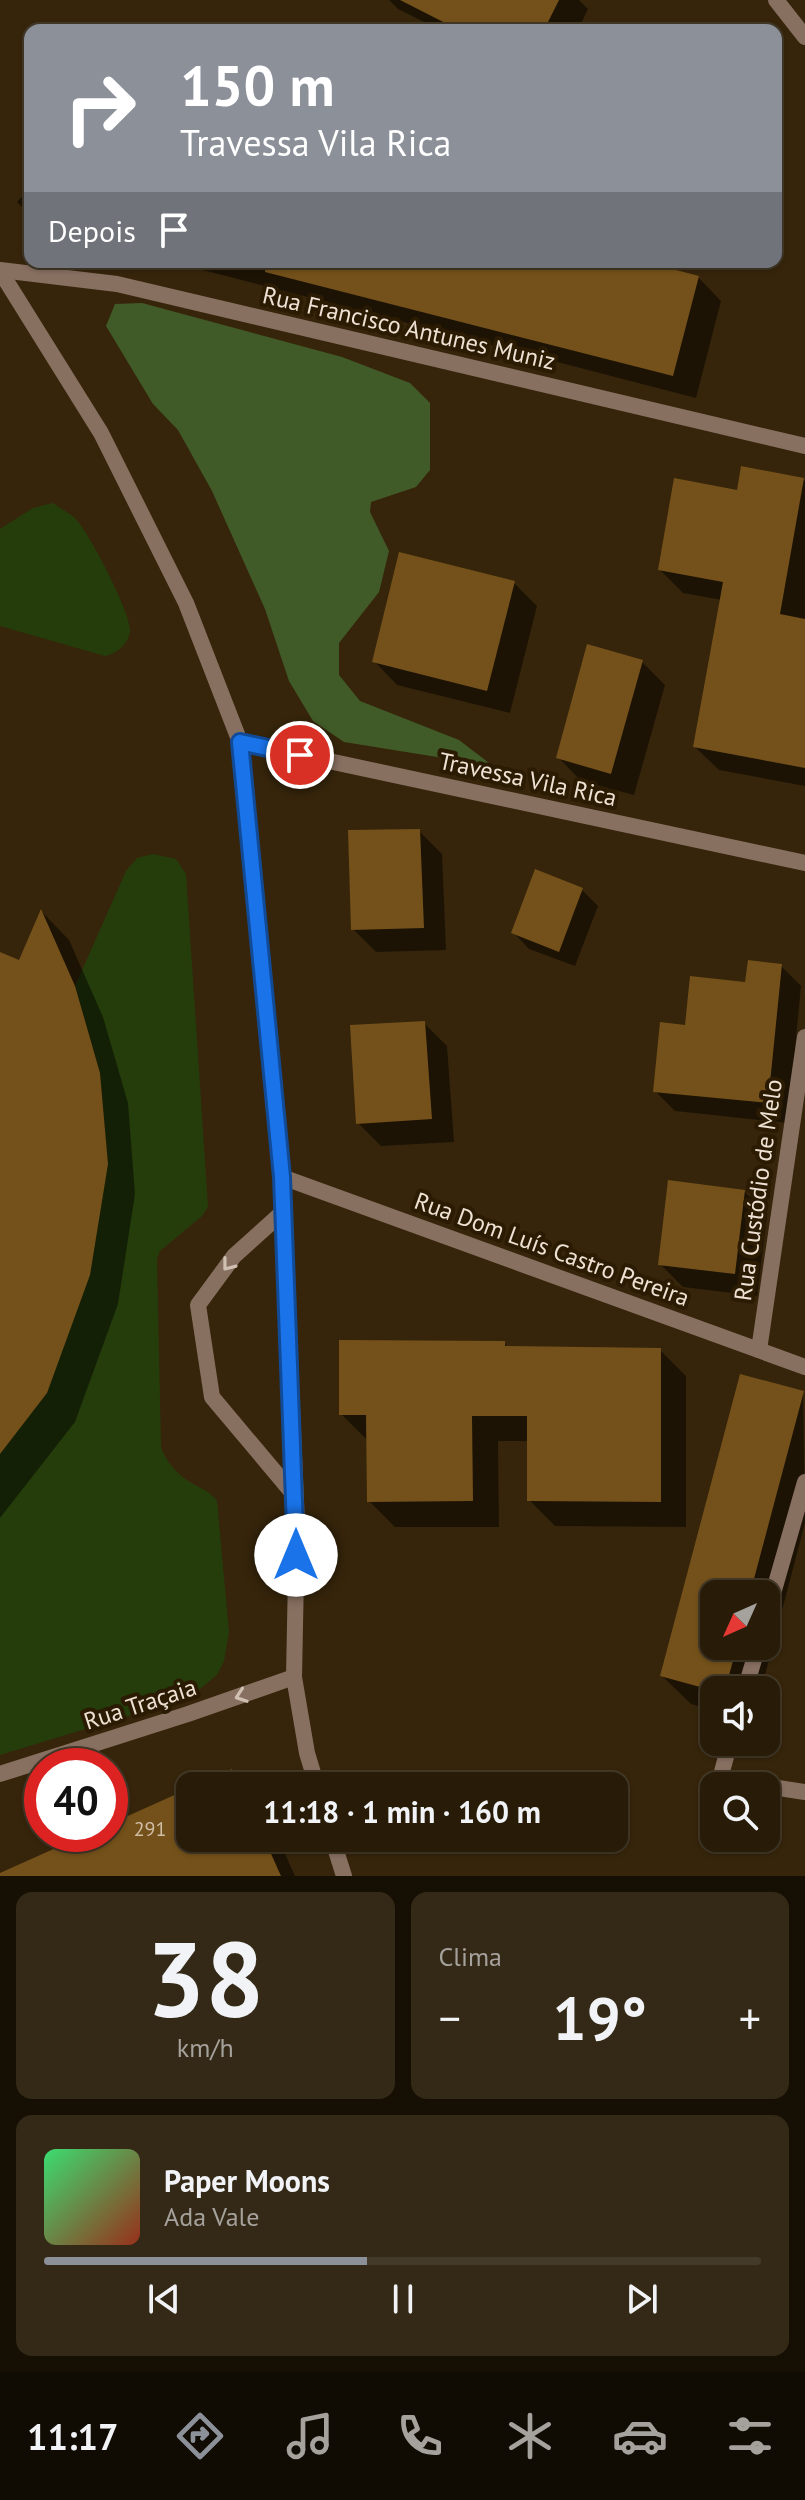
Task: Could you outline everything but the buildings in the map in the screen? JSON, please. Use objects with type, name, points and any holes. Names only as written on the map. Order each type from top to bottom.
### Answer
[{"type":"street","points":[[776,0],[805,37]]},
{"type":"street","points":[[0,271],[101,433],[186,603],[240,742],[284,1211],[296,1497],[294,1677],[313,1772]]},
{"type":"street","name":"Rua Francisco Antunes Muniz","points":[[0,271],[117,284],[805,446]]},
{"type":"street","name":"Travessa Vila Rica","points":[[240,742],[805,863]]},
{"type":"street","name":"Rua Custódio de Melo","points":[[759,1350],[805,1037]]},
{"type":"street","name":"Rua Dom Luís Castro Pereira","points":[[282,1177],[805,1367]]},
{"type":"street","points":[[284,1211],[234,1256],[198,1305],[212,1397],[296,1497]]},
{"type":"street","points":[[777,1580],[805,1482]]},
{"type":"street","name":"Rua Traçaia","points":[[0,1774],[294,1677]]},
{"type":"street","points":[[726,1756],[720,1779],[805,1792]]},
{"type":"street","points":[[336,1852],[344,1876]]},
{"type":"green space","points":[[142,303],[342,357],[410,383],[430,403],[430,470],[416,487],[371,502],[370,512],[389,551],[379,592],[339,643],[339,675],[360,701],[459,740],[493,766],[344,742],[313,721],[289,681],[265,609],[212,491],[178,430],[153,404],[106,326],[115,304]]},
{"type":"green space","points":[[53,503],[74,517],[89,538],[124,607],[129,635],[122,647],[109,655],[0,626],[0,529],[33,508]]},
{"type":"green space","points":[[153,854],[176,859],[186,874],[208,1207],[202,1216],[160,1251],[157,1259],[161,1447],[176,1472],[217,1501],[229,1632],[224,1661],[217,1675],[190,1697],[0,1755],[0,1454],[47,1393],[108,1164],[100,1073],[75,986],[126,871],[137,858]]},
{"type":"route","points":[[296,1555],[282,1177],[240,742],[300,755]]}]
